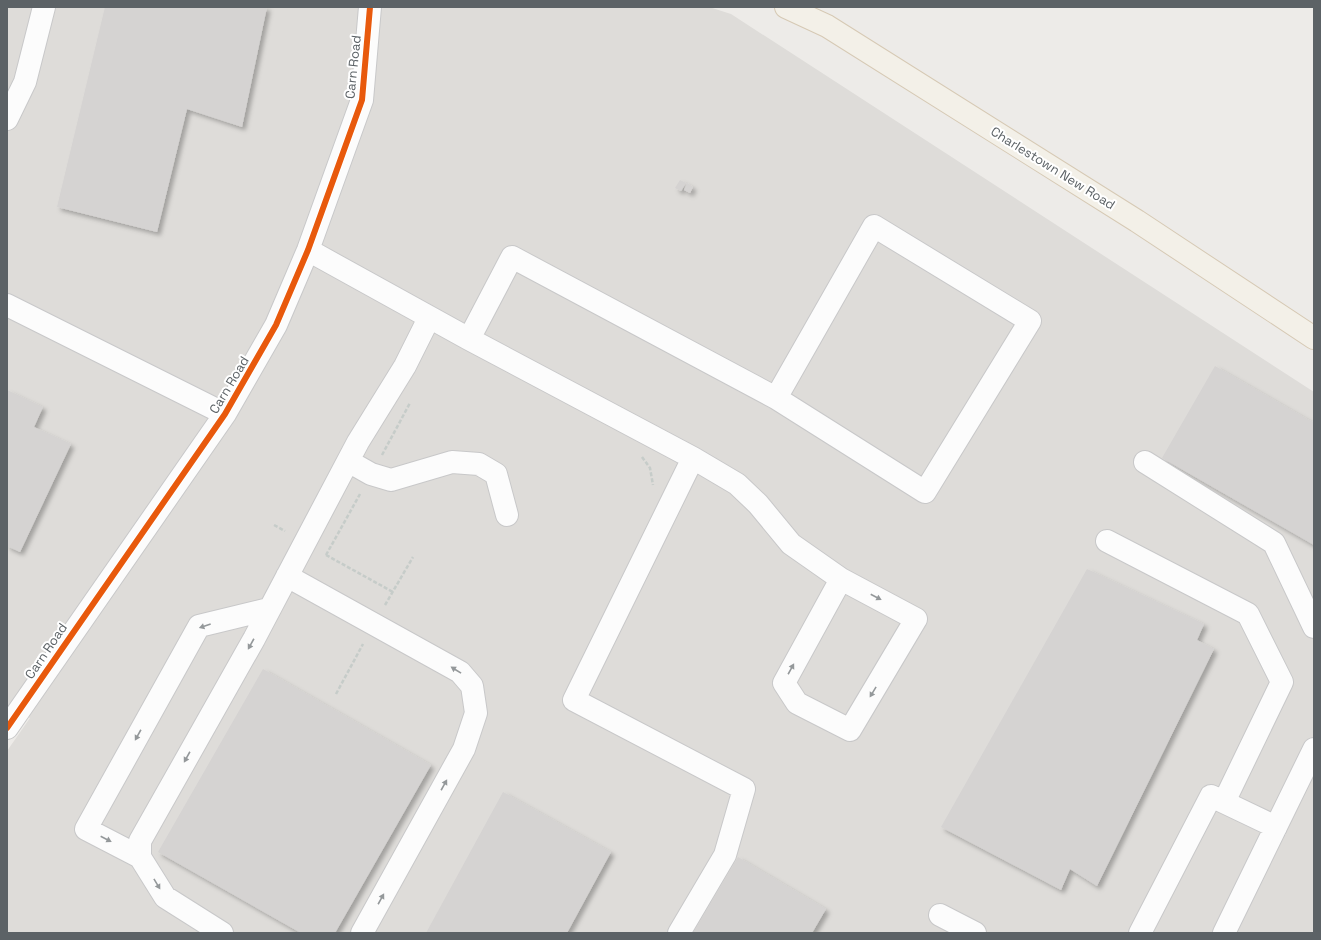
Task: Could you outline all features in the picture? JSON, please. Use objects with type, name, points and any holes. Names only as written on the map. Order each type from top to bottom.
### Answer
[{"type":"main road","name":"Charlestown New Road","points":[[786,7],[827,26],[1137,221],[1314,338]]},
{"type":"street","points":[[7,119],[25,82],[44,7]]},
{"type":"street","name":"Carn Road","points":[[7,728],[225,414],[276,325],[308,250],[362,100],[370,7]]},
{"type":"street","points":[[468,339],[512,257],[776,398],[925,492],[1030,321],[874,226],[776,398]]},
{"type":"street","points":[[308,250],[468,339],[693,458],[737,484],[758,504],[791,544],[841,579],[916,619],[850,730],[797,703],[784,683],[841,579]]},
{"type":"street","points":[[7,305],[225,414]]},
{"type":"street","points":[[140,857],[140,841],[269,609],[348,461],[405,366],[430,318]]},
{"type":"street","points":[[679,933],[724,855],[744,789],[574,700],[693,458]]},
{"type":"street","points":[[348,461],[371,474],[391,480],[452,462],[479,464],[496,474],[507,516]]},
{"type":"street","points":[[1145,462],[1274,543],[1314,627]]},
{"type":"street","points":[[1107,541],[1248,614],[1282,682],[1224,802]]},
{"type":"street","points":[[287,576],[460,672],[472,686],[476,713],[464,749],[362,933]]},
{"type":"street","points":[[222,933],[165,898],[140,857],[86,828],[199,626],[269,609]]},
{"type":"street","points":[[1224,933],[1314,749]]},
{"type":"street","points":[[1140,933],[1211,796],[1276,827]]},
{"type":"street","points":[[940,916],[975,933]]},
{"type":"path","points":[[326,555],[411,402]]},
{"type":"path","points":[[641,456],[650,468],[654,482],[653,488]]},
{"type":"path","points":[[274,525],[393,592]]},
{"type":"shaded area","points":[[7,7],[709,7],[731,14],[1314,392],[1314,933],[7,933],[7,751],[30,718],[7,708]]},
{"type":"building","points":[[105,7],[267,7],[242,127],[187,109],[157,232],[57,207]]},
{"type":"building","points":[[680,180],[686,183],[681,191],[675,188]]},
{"type":"building","points":[[687,183],[693,187],[690,193],[684,190]]},
{"type":"building","points":[[1215,366],[1314,423],[1314,545],[1162,458]]},
{"type":"building","points":[[7,390],[43,407],[34,427],[71,444],[20,552],[7,546]]},
{"type":"building","points":[[1087,569],[1204,624],[1197,640],[1214,649],[1097,886],[1070,869],[1061,890],[941,827]]},
{"type":"building","points":[[263,669],[431,765],[335,933],[301,933],[158,852]]},
{"type":"building","points":[[503,792],[611,852],[567,933],[426,933]]},
{"type":"building","points":[[738,857],[826,909],[812,933],[693,933]]},
{"type":"cycle path","points":[[7,728],[225,414],[276,325],[308,250],[362,100],[370,7]]}]
